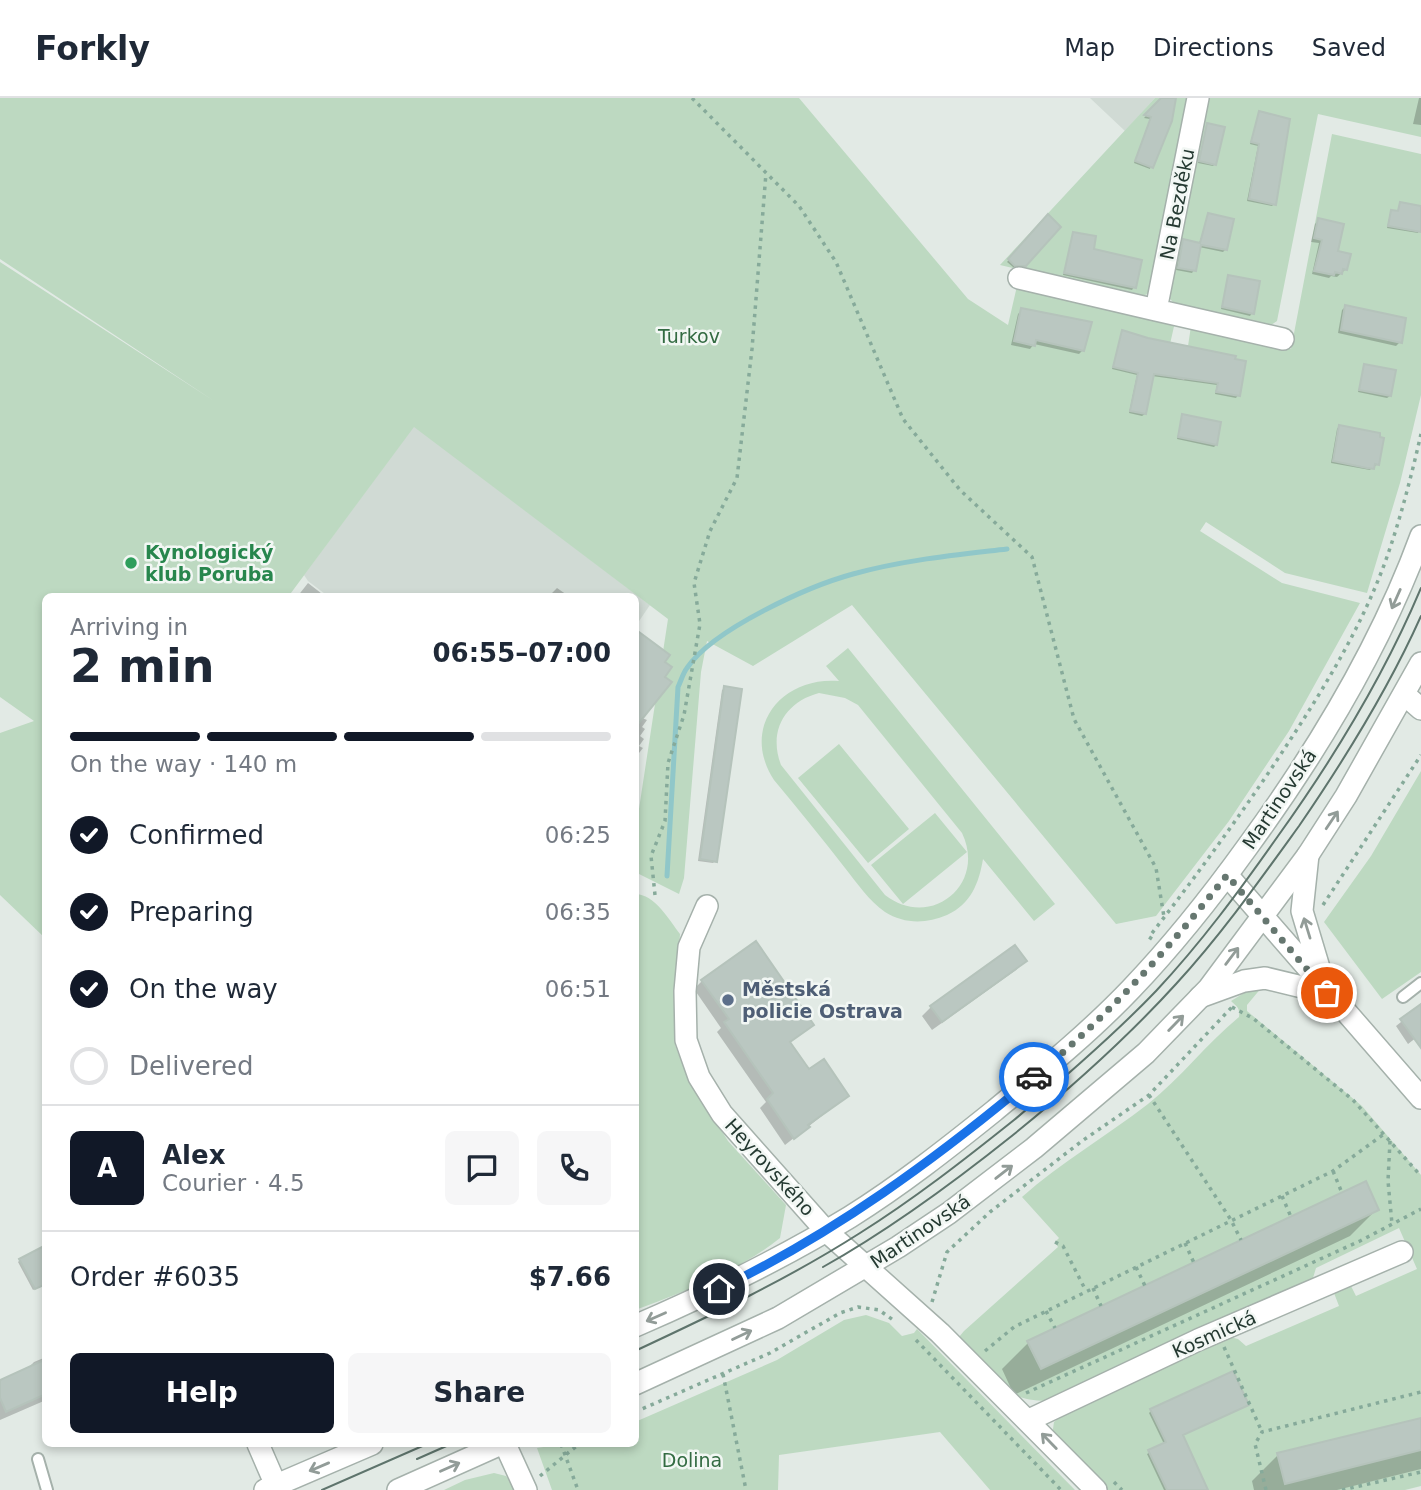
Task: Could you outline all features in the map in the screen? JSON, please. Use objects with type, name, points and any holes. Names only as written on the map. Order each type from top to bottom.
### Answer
[{"type":"street","name":"Na Bezděku","points":[[1156,310],[1198,98]]},
{"type":"street","points":[[1019,278],[1283,339]]},
{"type":"street","name":"Martinovská","points":[[639,1324],[741,1278],[826,1231],[923,1166],[1006,1100],[1110,1009],[1166,951],[1227,875],[1281,800],[1351,687],[1381,632],[1421,536]]},
{"type":"street","name":"Martinovská","points":[[639,1382],[778,1318],[867,1267],[949,1213],[1072,1117],[1146,1053],[1200,996],[1308,855],[1413,702],[1421,663]]},
{"type":"street","points":[[1308,855],[1302,901],[1304,921],[1327,993]]},
{"type":"street","points":[[1227,875],[1421,1098]]},
{"type":"street","name":"Heyrovského","points":[[707,906],[689,947],[685,991],[686,1040],[699,1077],[722,1114],[826,1231],[940,1333],[1096,1490]]},
{"type":"street","name":"Martinovská","points":[[1200,996],[1255,979],[1275,979],[1327,993]]},
{"type":"street","name":"Kosmická","points":[[1029,1420],[1217,1332],[1402,1252]]},
{"type":"street","points":[[259,1447],[273,1488],[365,1447]]},
{"type":"street","points":[[398,1490],[496,1447]]},
{"type":"street","points":[[505,1447],[526,1488]]},
{"type":"lane","points":[[1403,997],[1421,983]]},
{"type":"lane","points":[[38,1459],[47,1490]]},
{"type":"path","points":[[692,98],[799,206],[836,262],[903,419],[960,490],[1032,557],[1073,719],[1156,868],[1164,917]]},
{"type":"path","points":[[654,895],[651,856],[665,821],[668,763],[684,715],[700,624],[694,583],[710,531],[737,478],[752,349],[766,173]]},
{"type":"path","points":[[1166,951],[1149,937],[1259,788],[1327,682],[1360,620],[1389,553],[1421,433]]},
{"type":"path","points":[[1304,921],[1314,919],[1421,755]]},
{"type":"path","points":[[1255,979],[1253,985],[1232,1008],[1254,1019],[1353,1100],[1421,1176]]},
{"type":"path","points":[[1149,1095],[1231,1220],[1241,1240]]},
{"type":"path","points":[[983,1353],[1014,1327],[1333,1171],[1384,1134]]},
{"type":"path","points":[[1390,1141],[1388,1181],[1392,1224]]},
{"type":"path","points":[[1333,1171],[1342,1193]]},
{"type":"path","points":[[1282,1196],[1292,1217]]},
{"type":"path","points":[[1025,1394],[1421,1209]]},
{"type":"path","points":[[1055,1242],[1063,1245],[1086,1291]]},
{"type":"path","points":[[1185,1243],[1194,1262]]},
{"type":"path","points":[[1136,1266],[1145,1286]]},
{"type":"path","points":[[1093,1288],[1101,1306]]},
{"type":"path","points":[[1208,1310],[1262,1432]]},
{"type":"path","points":[[1046,1311],[1055,1328]]},
{"type":"path","points":[[912,1336],[1061,1490]]},
{"type":"path","points":[[723,1374],[746,1490]]},
{"type":"path","points":[[1266,1490],[1255,1444],[1262,1432],[1421,1392]]},
{"type":"path","points":[[562,1447],[578,1490]]},
{"type":"path","points":[[526,1488],[575,1447]]},
{"type":"path","points":[[1342,1490],[1421,1472]]},
{"type":"shaded area","points":[[1090,98],[1155,98],[1125,131]]},
{"type":"shaded area","points":[[414,426],[634,593],[324,593],[304,575]]},
{"type":"shaded area","points":[[639,597],[650,605],[639,621]]},
{"type":"green space","name":"Turkov","points":[[0,98],[799,98],[968,299],[1008,325],[1017,286],[1175,322],[1163,375],[1184,380],[1197,362],[1199,348],[1188,346],[1191,326],[1291,349],[1332,134],[1421,154],[1421,395],[1400,483],[1367,593],[1285,573],[1206,522],[1200,531],[1282,583],[1360,603],[1289,731],[1229,821],[1156,916],[1116,924],[852,605],[753,666],[707,641],[701,672],[684,878],[679,894],[639,874],[639,809],[668,619],[639,597],[639,593],[634,593],[414,427],[291,593],[42,593],[42,935],[0,895],[0,733],[34,721],[0,697],[0,262],[214,401],[0,259]]},
{"type":"green space","points":[[1155,98],[1189,98],[1151,291],[1141,298],[1000,265]]},
{"type":"green space","points":[[1209,98],[1421,98],[1421,137],[1318,114],[1277,321],[1268,327],[1177,306],[1169,298]]},
{"type":"green space","points":[[848,648],[1055,904],[1034,921],[983,859],[976,884],[968,899],[939,918],[923,921],[900,919],[879,908],[868,897],[774,780],[765,761],[762,742],[764,725],[772,709],[784,696],[800,687],[818,682],[839,681],[826,666]],"holes":[[[819,693],[845,698],[858,705],[962,833],[968,852],[967,870],[950,897],[936,904],[920,907],[902,905],[885,895],[781,765],[778,730],[789,711],[797,703]]]},
{"type":"green space","points":[[839,744],[909,829],[868,863],[798,778]]},
{"type":"green space","points":[[1421,771],[1421,972],[1382,999],[1324,922],[1371,856]]},
{"type":"green space","points":[[935,813],[967,852],[903,904],[871,865]]},
{"type":"green space","points":[[639,895],[655,903],[680,934],[675,1045],[688,1078],[728,1141],[786,1205],[780,1238],[747,1261],[673,1296],[639,1309]]},
{"type":"green space","points":[[1262,987],[1247,1005],[1247,1011],[1362,1106],[1421,1175],[1421,1486],[1405,1490],[1100,1490],[1052,1436],[1054,1422],[1064,1413],[1230,1337],[1238,1339],[1246,1346],[1339,1306],[1334,1293],[1351,1286],[1356,1296],[1417,1269],[1399,1228],[1316,1268],[1313,1278],[1046,1401],[1018,1396],[997,1385],[960,1347],[959,1337],[964,1331],[1058,1247],[1055,1242],[1059,1238],[1022,1197],[1160,1094],[1239,1017],[1238,1009],[1231,1001],[1249,990]]},
{"type":"green space","name":"Dolina","points":[[866,1315],[889,1323],[902,1336],[914,1333],[917,1329],[1075,1490],[990,1490],[940,1432],[779,1455],[778,1490],[552,1490],[537,1448],[639,1447],[639,1420],[777,1360],[844,1320]]},
{"type":"green space","points":[[494,1473],[506,1476],[516,1490],[444,1490],[465,1480]]},
{"type":"building","points":[[1161,98],[1176,98],[1172,121],[1153,168],[1135,161],[1151,117],[1144,115]]},
{"type":"building","points":[[1259,111],[1290,119],[1276,205],[1249,199],[1259,144],[1251,142]]},
{"type":"building","points":[[1207,123],[1225,127],[1216,165],[1199,161]]},
{"type":"building","points":[[1400,202],[1421,206],[1421,232],[1388,226],[1391,210],[1398,211]]},
{"type":"building","points":[[1208,213],[1234,219],[1227,250],[1201,245],[1196,271],[1178,268],[1183,239],[1200,243]]},
{"type":"building","points":[[1048,214],[1061,227],[1026,266],[1015,266],[1008,259]]},
{"type":"building","points":[[1318,218],[1344,224],[1338,251],[1351,254],[1347,270],[1343,269],[1342,274],[1314,271],[1322,240],[1314,238]]},
{"type":"building","points":[[1073,232],[1096,236],[1094,249],[1142,260],[1136,288],[1064,273]]},
{"type":"building","points":[[1228,275],[1260,281],[1254,314],[1222,307]]},
{"type":"building","points":[[1345,305],[1406,318],[1402,343],[1341,330]]},
{"type":"building","points":[[1021,308],[1092,322],[1084,351],[1036,340],[1035,346],[1014,341]]},
{"type":"building","points":[[1122,330],[1236,356],[1235,359],[1246,361],[1240,396],[1216,392],[1218,383],[1154,374],[1146,414],[1130,411],[1138,373],[1113,367]]},
{"type":"building","points":[[1364,364],[1396,370],[1391,396],[1359,390]]},
{"type":"building","points":[[1182,414],[1221,422],[1217,445],[1178,437]]},
{"type":"building","points":[[1339,425],[1380,433],[1380,437],[1384,438],[1379,465],[1375,464],[1374,469],[1333,461]]},
{"type":"building","points":[[639,632],[670,655],[665,662],[672,667],[665,677],[672,682],[639,723]]},
{"type":"building","points":[[724,686],[742,689],[717,862],[700,859]]},
{"type":"building","points":[[756,941],[814,1025],[790,1042],[809,1069],[824,1059],[849,1096],[808,1125],[810,1127],[794,1139],[767,1099],[773,1093],[724,1022],[729,1019],[701,980]]},
{"type":"building","points":[[1015,945],[1027,961],[942,1022],[930,1006]]},
{"type":"building","points":[[1421,1004],[1421,1048],[1400,1019]]},
{"type":"building","points":[[1366,1181],[1379,1210],[1041,1369],[1027,1341]]},
{"type":"building","points":[[42,1247],[42,1286],[35,1289],[19,1259]]},
{"type":"building","points":[[42,1361],[42,1396],[6,1412],[0,1398],[0,1380]]},
{"type":"building","points":[[1233,1371],[1249,1405],[1183,1435],[1208,1490],[1167,1490],[1148,1450],[1166,1442],[1150,1409]]},
{"type":"building","points":[[1421,1418],[1421,1450],[1285,1484],[1277,1453]]},
{"type":"waterway","points":[[667,876],[678,687],[686,670],[700,653],[739,624],[834,580],[910,562],[1007,549]]},
{"type":"tram line","points":[[639,1349],[777,1281],[880,1220],[939,1179],[1014,1120],[1122,1025],[1173,973],[1204,935],[1299,807],[1374,685],[1421,588]]},
{"type":"tram line","points":[[823,1267],[921,1205],[1013,1135],[1098,1062],[1176,984],[1240,907],[1316,801],[1380,697],[1421,616]]},
{"type":"tram line","points":[[322,1490],[420,1447]]},
{"type":"tram line","points":[[417,1459],[444,1447]]},
{"type":"way so far","points":[[1034,1077],[1129,991],[1166,951],[1227,875],[1327,993]]},
{"type":"place","name":"Kynologický klub Poruba","points":[[131,563]]},
{"type":"place","name":"Městská policie Ostrava","points":[[728,1000]]},
{"type":"route","points":[[719,1289],[805,1244],[852,1215],[943,1151],[1034,1077]]}]
